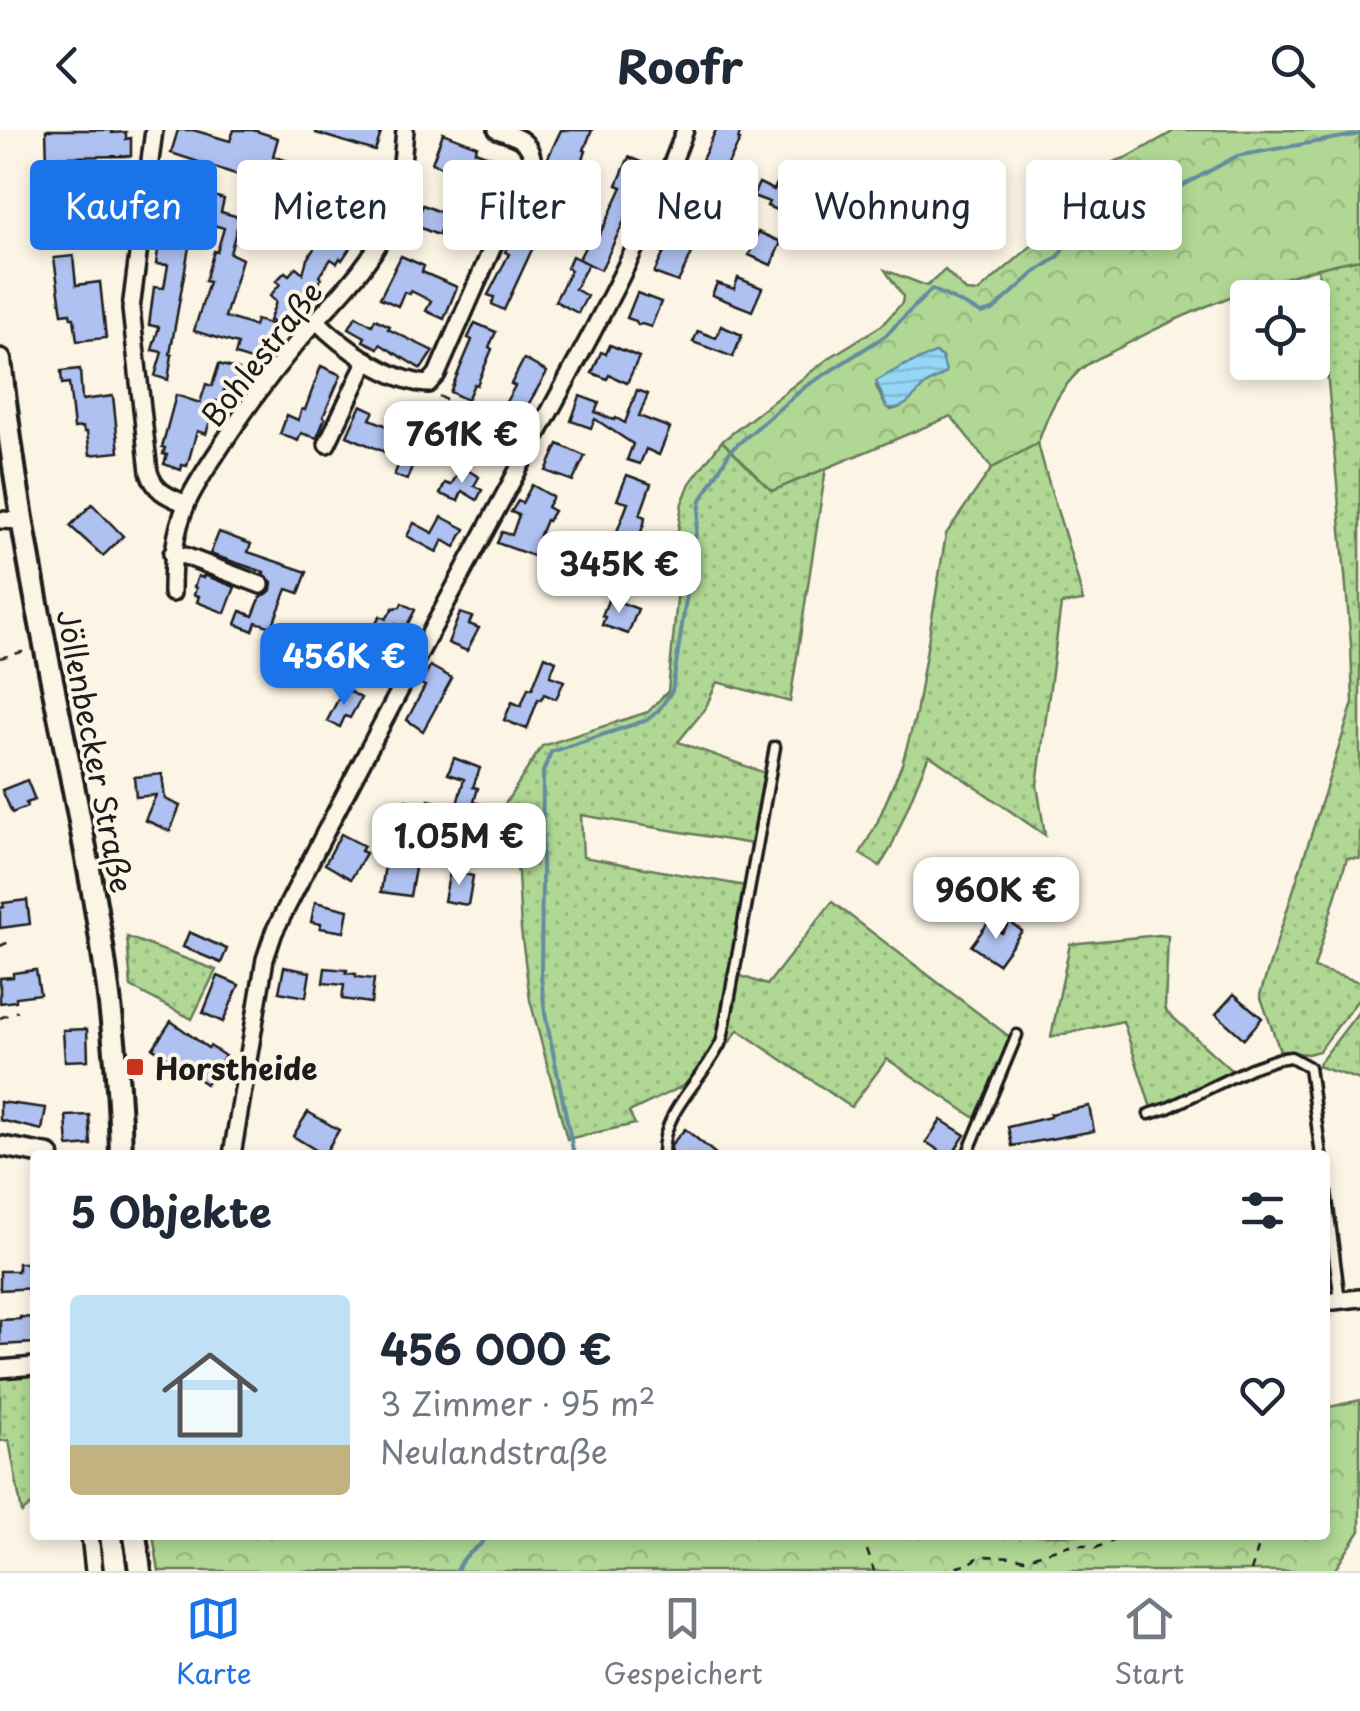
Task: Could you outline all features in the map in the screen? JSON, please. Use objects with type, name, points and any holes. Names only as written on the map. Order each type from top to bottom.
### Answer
[{"type":"main road","name":"Jöllenbecker Straße","points":[[0,360],[10,448],[10,520],[45,646],[81,820],[116,1042],[121,1150]]},
{"type":"main road","points":[[136,1540],[140,1571]]},
{"type":"street","points":[[154,130],[131,326],[152,483],[160,492],[186,504]]},
{"type":"street","name":"Bohlestraße","points":[[172,593],[172,554],[186,504],[256,395],[372,256],[389,224],[406,130]]},
{"type":"street","points":[[316,320],[367,360],[413,383],[428,384],[437,374],[532,156],[522,139],[497,130]]},
{"type":"street","points":[[233,1150],[263,971],[274,932],[615,290],[685,130]]},
{"type":"street","points":[[327,444],[367,360]]},
{"type":"street","points":[[172,554],[261,586]]},
{"type":"street","points":[[0,1146],[30,1151]]},
{"type":"street","points":[[1332,1301],[1360,1298]]},
{"type":"street","points":[[0,1368],[30,1366]]},
{"type":"street","points":[[91,1540],[94,1571]]},
{"type":"lane","points":[[663,1150],[672,1116],[722,1040],[775,748]]},
{"type":"lane","points":[[969,1150],[1017,1035]]},
{"type":"lane","points":[[1149,1114],[1251,1068],[1291,1057],[1309,1067],[1320,1150]]},
{"type":"lane","points":[[1330,1268],[1332,1301]]},
{"type":"path","points":[[428,384],[440,396],[531,445]]},
{"type":"path","points":[[0,658],[45,646]]},
{"type":"path","points":[[0,946],[9,942]]},
{"type":"path","points":[[0,1018],[18,1011]]},
{"type":"path","points":[[864,1540],[874,1571]]},
{"type":"path","points":[[941,1571],[969,1564],[980,1556],[1024,1559],[1070,1545],[1096,1548],[1113,1540]]},
{"type":"path","points":[[1251,1571],[1260,1540]]},
{"type":"green space","points":[[1176,130],[1360,130],[1360,259],[1279,280],[1230,280],[1230,297],[1177,319],[1080,370],[1059,395],[1038,443],[992,468],[951,416],[772,491],[722,441],[829,358],[882,325],[902,303],[903,296],[885,270],[927,286],[945,270],[966,291],[978,292],[1027,250],[1182,250],[1182,160],[1119,160]],"holes":[[[936,353],[942,357],[946,372],[891,410],[876,386],[901,367]]]},
{"type":"green space","points":[[1360,259],[1360,859],[1347,858],[1314,968],[1360,982],[1360,997],[1319,1051],[1308,1054],[1280,1051],[1260,995],[1353,703],[1328,380],[1330,280],[1319,280],[1318,267]]},
{"type":"green space","points":[[722,441],[772,491],[826,468],[790,702],[717,682],[705,709],[678,742],[768,774],[758,845],[581,815],[583,857],[746,886],[718,1038],[687,1086],[629,1112],[635,1124],[567,1139],[530,1000],[518,873],[505,827],[505,804],[542,746],[648,712],[668,691],[682,503],[690,483]]},
{"type":"green space","points":[[1038,443],[1083,601],[1061,604],[1037,785],[1045,835],[929,755],[880,866],[860,854],[902,764],[916,714],[946,534],[992,468]]},
{"type":"green space","points":[[832,902],[1011,1038],[975,1118],[887,1059],[851,1107],[738,1030],[719,1057],[727,1039],[738,975],[767,985]]},
{"type":"green space","points":[[1168,936],[1167,1012],[1232,1071],[1188,1095],[1151,1108],[1123,1021],[1051,1037],[1070,944]]},
{"type":"green space","points":[[127,937],[216,970],[192,1019],[131,987]]},
{"type":"green space","points":[[1360,1010],[1360,1080],[1317,1066]]},
{"type":"green space","points":[[30,1373],[30,1506],[22,1513],[9,1440],[0,1441],[0,1376]]},
{"type":"green space","points":[[1360,1400],[1360,1531],[1334,1571],[159,1571],[154,1540],[1330,1540],[1330,1407]]},
{"type":"water","points":[[935,353],[942,357],[946,372],[904,405],[887,408],[876,381]]},
{"type":"building","points":[[46,130],[112,130],[126,132],[126,139],[131,138],[131,156],[47,160]]},
{"type":"building","points":[[178,130],[193,130],[230,141],[234,130],[253,130],[278,138],[273,156],[285,160],[237,160],[237,175],[217,168],[217,160],[192,160],[171,153]]},
{"type":"building","points":[[316,130],[382,130],[375,151]]},
{"type":"building","points":[[561,130],[592,130],[583,160],[547,160]]},
{"type":"building","points":[[716,130],[741,130],[730,160],[702,160]]},
{"type":"building","points":[[443,133],[500,160],[443,160],[443,167],[432,163]]},
{"type":"building","points":[[778,183],[778,211],[758,198],[758,185],[774,190]]},
{"type":"building","points":[[621,189],[621,228],[601,270],[579,259],[584,250],[601,250],[601,231]]},
{"type":"building","points":[[217,197],[224,199],[221,212],[237,216],[230,253],[242,259],[225,317],[254,326],[256,320],[274,325],[269,344],[263,342],[254,361],[235,355],[238,344],[194,331],[209,282],[205,281],[224,228],[217,226]]},
{"type":"building","points":[[423,205],[443,213],[443,229],[438,235],[423,229]]},
{"type":"building","points":[[758,232],[778,241],[771,265],[749,255],[751,250],[758,250]]},
{"type":"building","points":[[158,250],[188,250],[168,380],[155,376],[162,352],[152,350],[159,327],[149,325],[154,287],[164,288],[168,265],[156,264]]},
{"type":"building","points":[[313,250],[349,250],[337,263],[331,259],[319,276],[317,290],[298,310],[292,305],[285,326],[269,321],[276,302],[270,296],[280,284],[276,281],[296,267],[303,273]]},
{"type":"building","points":[[532,250],[504,310],[492,304],[494,297],[488,295],[509,254],[505,252]]},
{"type":"building","points":[[665,250],[694,250],[678,282],[654,273]]},
{"type":"building","points":[[73,256],[76,285],[100,282],[106,338],[77,341],[74,318],[70,313],[62,314],[54,258]]},
{"type":"building","points":[[401,256],[424,266],[422,272],[457,287],[444,319],[426,311],[431,301],[411,291],[404,292],[398,306],[380,298]]},
{"type":"building","points":[[572,256],[588,264],[575,289],[587,296],[578,313],[555,301],[571,270],[567,268]]},
{"type":"building","points":[[738,278],[762,288],[752,311],[712,295],[717,283],[734,289]]},
{"type":"building","points":[[637,293],[661,302],[651,327],[627,318]]},
{"type":"building","points":[[356,316],[372,325],[375,319],[433,351],[421,369],[380,344],[378,348],[363,341],[365,337],[349,328]]},
{"type":"building","points":[[475,323],[496,332],[477,385],[474,384],[467,400],[450,392]]},
{"type":"building","points":[[721,326],[742,335],[733,357],[693,342],[698,331],[716,338]]},
{"type":"building","points":[[610,345],[639,357],[627,383],[592,373],[601,352],[606,354]]},
{"type":"building","points":[[524,359],[547,372],[517,424],[499,414]]},
{"type":"building","points":[[219,364],[239,370],[233,392],[224,390],[221,402],[216,401],[206,434],[197,431],[187,466],[182,465],[181,470],[164,464],[167,455],[162,447],[176,395],[200,403],[206,384],[212,386]]},
{"type":"building","points":[[321,366],[341,375],[317,438],[301,433],[298,441],[280,434],[287,415],[298,420],[302,409],[305,410]]},
{"type":"building","points":[[80,369],[82,400],[113,396],[119,452],[90,455],[87,432],[83,427],[74,428],[69,383],[62,384],[61,371]]},
{"type":"building","points":[[637,390],[648,394],[639,416],[670,428],[659,455],[646,449],[640,464],[627,460],[633,444],[595,419],[591,428],[571,421],[580,396],[599,403],[595,412],[625,423]]},
{"type":"building","points":[[361,405],[374,411],[370,419],[402,432],[406,423],[425,431],[407,480],[394,475],[400,462],[390,458],[392,455],[347,436]]},
{"type":"building","points":[[558,444],[585,456],[573,481],[546,471]]},
{"type":"building","points":[[462,467],[479,477],[474,486],[482,490],[477,500],[462,491],[458,501],[440,494],[445,483],[451,485]]},
{"type":"building","points":[[627,475],[651,484],[640,515],[645,517],[644,524],[628,566],[608,555],[628,503],[617,500]]},
{"type":"building","points":[[532,485],[553,497],[547,507],[554,511],[537,542],[544,544],[539,558],[497,543],[502,532],[512,535],[519,515],[511,512],[518,501],[522,503]]},
{"type":"building","points":[[92,504],[123,536],[103,556],[70,526]]},
{"type":"building","points":[[442,517],[465,529],[455,547],[443,540],[437,552],[407,536],[414,523],[433,533]]},
{"type":"building","points":[[219,532],[251,544],[248,552],[307,572],[299,593],[287,589],[272,627],[256,622],[253,631],[236,624],[241,611],[253,616],[261,596],[271,590],[272,582],[264,572],[210,554]]},
{"type":"building","points":[[198,576],[235,587],[225,613],[197,602],[199,596],[194,595],[194,587]]},
{"type":"building","points":[[609,598],[638,609],[628,634],[602,625]]},
{"type":"building","points":[[402,603],[415,610],[405,629],[395,624],[378,652],[383,655],[375,670],[357,660],[380,616],[386,619]]},
{"type":"building","points":[[460,613],[472,617],[469,624],[479,628],[467,651],[448,643]]},
{"type":"building","points":[[545,656],[556,661],[550,676],[564,681],[556,699],[544,694],[538,699],[527,729],[504,720],[512,702],[521,706],[528,688],[532,689]]},
{"type":"building","points":[[430,666],[452,678],[423,731],[407,720],[425,686],[421,684]]},
{"type":"building","points":[[344,688],[361,698],[340,727],[327,721]]},
{"type":"building","points":[[454,758],[480,768],[473,787],[478,788],[474,802],[485,805],[487,813],[481,836],[461,831],[460,838],[448,835],[451,826],[428,818],[427,824],[419,825],[400,819],[406,800],[426,807],[429,800],[456,808],[464,779],[448,774]]},
{"type":"building","points":[[162,774],[165,799],[180,806],[170,831],[145,820],[156,795],[136,797],[134,777]]},
{"type":"building","points":[[27,780],[35,800],[12,813],[2,790]]},
{"type":"building","points":[[341,834],[364,846],[361,851],[366,853],[351,879],[325,864]]},
{"type":"building","points":[[399,856],[402,861],[416,863],[410,896],[381,892],[386,858]]},
{"type":"building","points":[[450,871],[473,876],[468,905],[444,901]]},
{"type":"building","points":[[27,900],[30,924],[0,928],[3,903]]},
{"type":"building","points":[[315,902],[348,910],[344,932],[320,928],[321,924],[311,922]]},
{"type":"building","points":[[1010,922],[1022,931],[998,964],[971,946],[988,923],[1002,933]]},
{"type":"building","points":[[189,932],[227,949],[221,963],[183,947]]},
{"type":"building","points":[[284,967],[310,972],[306,997],[279,992]]},
{"type":"building","points":[[325,968],[374,979],[371,1003],[342,999],[344,985],[323,983]]},
{"type":"building","points":[[36,970],[40,994],[0,1003],[0,978]]},
{"type":"building","points":[[218,976],[239,985],[223,1022],[203,1013]]},
{"type":"building","points":[[1234,994],[1262,1018],[1244,1039],[1216,1014]]},
{"type":"building","points":[[171,1021],[225,1056],[206,1084],[153,1048]]},
{"type":"building","points":[[87,1029],[88,1060],[65,1061],[63,1030]]},
{"type":"building","points":[[0,1102],[46,1108],[42,1130],[0,1120]]},
{"type":"building","points":[[1089,1106],[1094,1131],[1012,1146],[1008,1127]]},
{"type":"building","points":[[308,1112],[339,1130],[327,1150],[316,1150],[293,1136]]},
{"type":"building","points":[[89,1115],[91,1145],[68,1147],[66,1116]]},
{"type":"building","points":[[941,1120],[965,1135],[955,1150],[938,1150],[926,1142]]},
{"type":"building","points":[[685,1129],[711,1150],[671,1150]]},
{"type":"building","points":[[18,1263],[30,1263],[30,1288],[0,1290],[0,1271],[18,1271]]},
{"type":"building","points":[[30,1318],[30,1343],[0,1345],[0,1320]]},
{"type":"waterway","points":[[573,1150],[541,975],[543,772],[551,752],[647,720],[672,691],[701,500],[731,450],[805,387],[885,336],[932,289],[981,313],[993,310],[1059,256],[1078,220],[1097,206],[1145,188],[1182,186],[1237,156],[1360,134]]},
{"type":"waterway","points":[[457,1571],[484,1540]]},
{"type":"place","name":"Horstheide","points":[[135,1067]]}]
